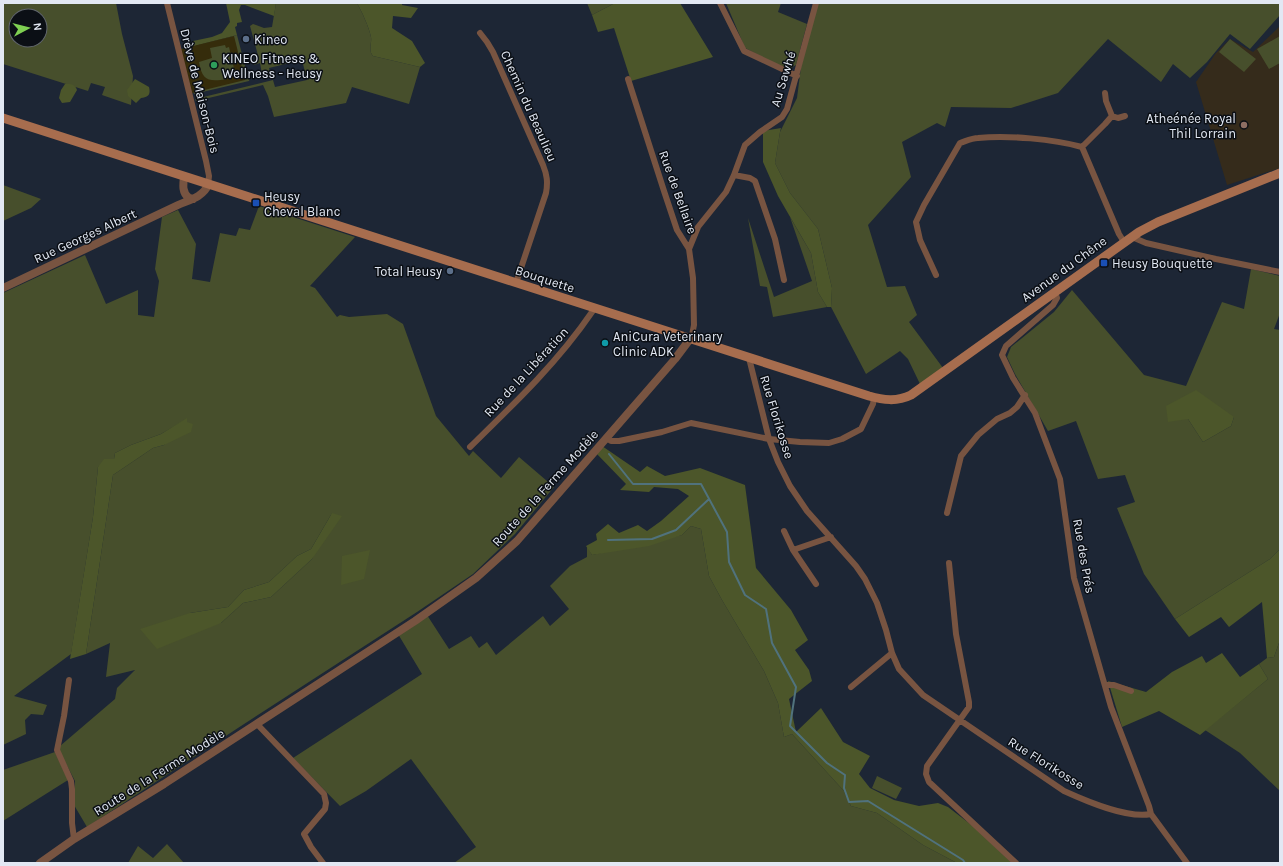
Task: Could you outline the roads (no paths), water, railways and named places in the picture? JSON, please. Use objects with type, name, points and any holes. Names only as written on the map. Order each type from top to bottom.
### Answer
[{"type":"main road","name":"Bouquette","points":[[3,118],[874,398]]},
{"type":"main road","name":"Avenue du Chêne","points":[[874,398],[897,400],[911,395],[1139,232],[1158,222],[1280,173]]},
{"type":"street","name":"Drève de Maison-Bois","points":[[167,3],[206,161],[209,176],[208,185]]},
{"type":"street","points":[[720,3],[744,51],[797,76]]},
{"type":"street","name":"Au Sawhé","points":[[689,249],[698,227],[726,192],[745,145],[760,132],[782,117],[787,109],[816,3]]},
{"type":"street","name":"Chemin du Beaulieu","points":[[480,33],[493,52],[543,164],[548,182],[546,193],[516,283]]},
{"type":"street","name":"Rue de Bellaire","points":[[628,79],[677,230],[689,249],[693,278],[694,325],[690,338]]},
{"type":"street","points":[[1104,93],[1112,116],[1118,118],[1125,116]]},
{"type":"street","points":[[1082,147],[1112,116]]},
{"type":"street","points":[[936,274],[920,240],[916,222],[924,205],[960,143],[977,138],[1021,137],[1059,142],[1082,147]]},
{"type":"street","points":[[1082,147],[1119,234],[1128,239],[1280,272]]},
{"type":"street","points":[[734,175],[750,178],[755,181],[775,239],[784,280]]},
{"type":"street","points":[[184,177],[183,185],[185,194],[189,198],[193,199]]},
{"type":"street","name":"Rue Georges Albert","points":[[3,288],[178,204],[193,199],[204,192],[208,185]]},
{"type":"street","name":"Rue Georges Albert","points":[[178,204],[185,194]]},
{"type":"street","name":"Rue des Prés","points":[[1055,292],[1057,298],[1053,305],[1006,346],[1002,355],[1041,427],[1060,479],[1074,578],[1116,720],[1151,814],[1187,863]]},
{"type":"street","name":"Rue de la Libération","points":[[470,447],[570,343],[594,308]]},
{"type":"street","name":"Route de la Ferme Modèle","points":[[40,863],[74,839],[164,784],[257,724],[416,620],[476,578],[517,542],[675,359],[690,338]]},
{"type":"street","name":"Rue Florikosse","points":[[749,358],[769,439],[778,462],[790,486],[807,511],[856,566],[865,579],[877,603],[892,653],[899,669],[923,695],[1064,791],[1082,799],[1135,816],[1151,814]]},
{"type":"street","points":[[947,513],[961,456],[978,435],[997,419],[1010,413],[1018,407],[1025,395]]},
{"type":"street","points":[[606,438],[611,441],[619,441],[662,432],[691,423],[769,439],[829,443],[842,439],[861,429],[873,404],[874,398]]},
{"type":"street","points":[[784,531],[793,550],[816,584]]},
{"type":"street","points":[[793,550],[831,538]]},
{"type":"street","points":[[949,563],[956,634],[969,707],[927,766],[926,774],[932,785],[1016,863]]},
{"type":"street","points":[[851,687],[892,653]]},
{"type":"street","name":"Route de la Ferme Modèle","points":[[69,680],[57,750],[71,781],[74,839]]},
{"type":"street","points":[[1105,685],[1114,685],[1131,691]]},
{"type":"street","points":[[257,724],[324,794],[326,803],[325,810],[304,834],[323,863]]},
{"type":"waterway","points":[[609,454],[633,484],[701,484],[727,532],[729,562],[745,595],[766,609],[772,643],[796,687],[790,726],[827,763],[845,775],[844,788],[849,802],[868,801],[963,860],[965,863]]},
{"type":"waterway","points":[[608,540],[652,539],[676,530],[709,499]]},
{"type":"place","name":"Kineo","points":[[246,39]]},
{"type":"place","name":"KINEO Fitness & Wellness - Heusy","points":[[214,65]]},
{"type":"place","name":"Atheénée Royal Thil Lorrain","points":[[1244,125]]},
{"type":"place","name":"Heusy Cheval Blanc","points":[[256,203]]},
{"type":"place","name":"Heusy Bouquette","points":[[1104,263]]},
{"type":"place","name":"Total Heusy","points":[[450,271]]},
{"type":"place","name":"AniCura Veterinary Clinic ADK","points":[[605,343]]}]
